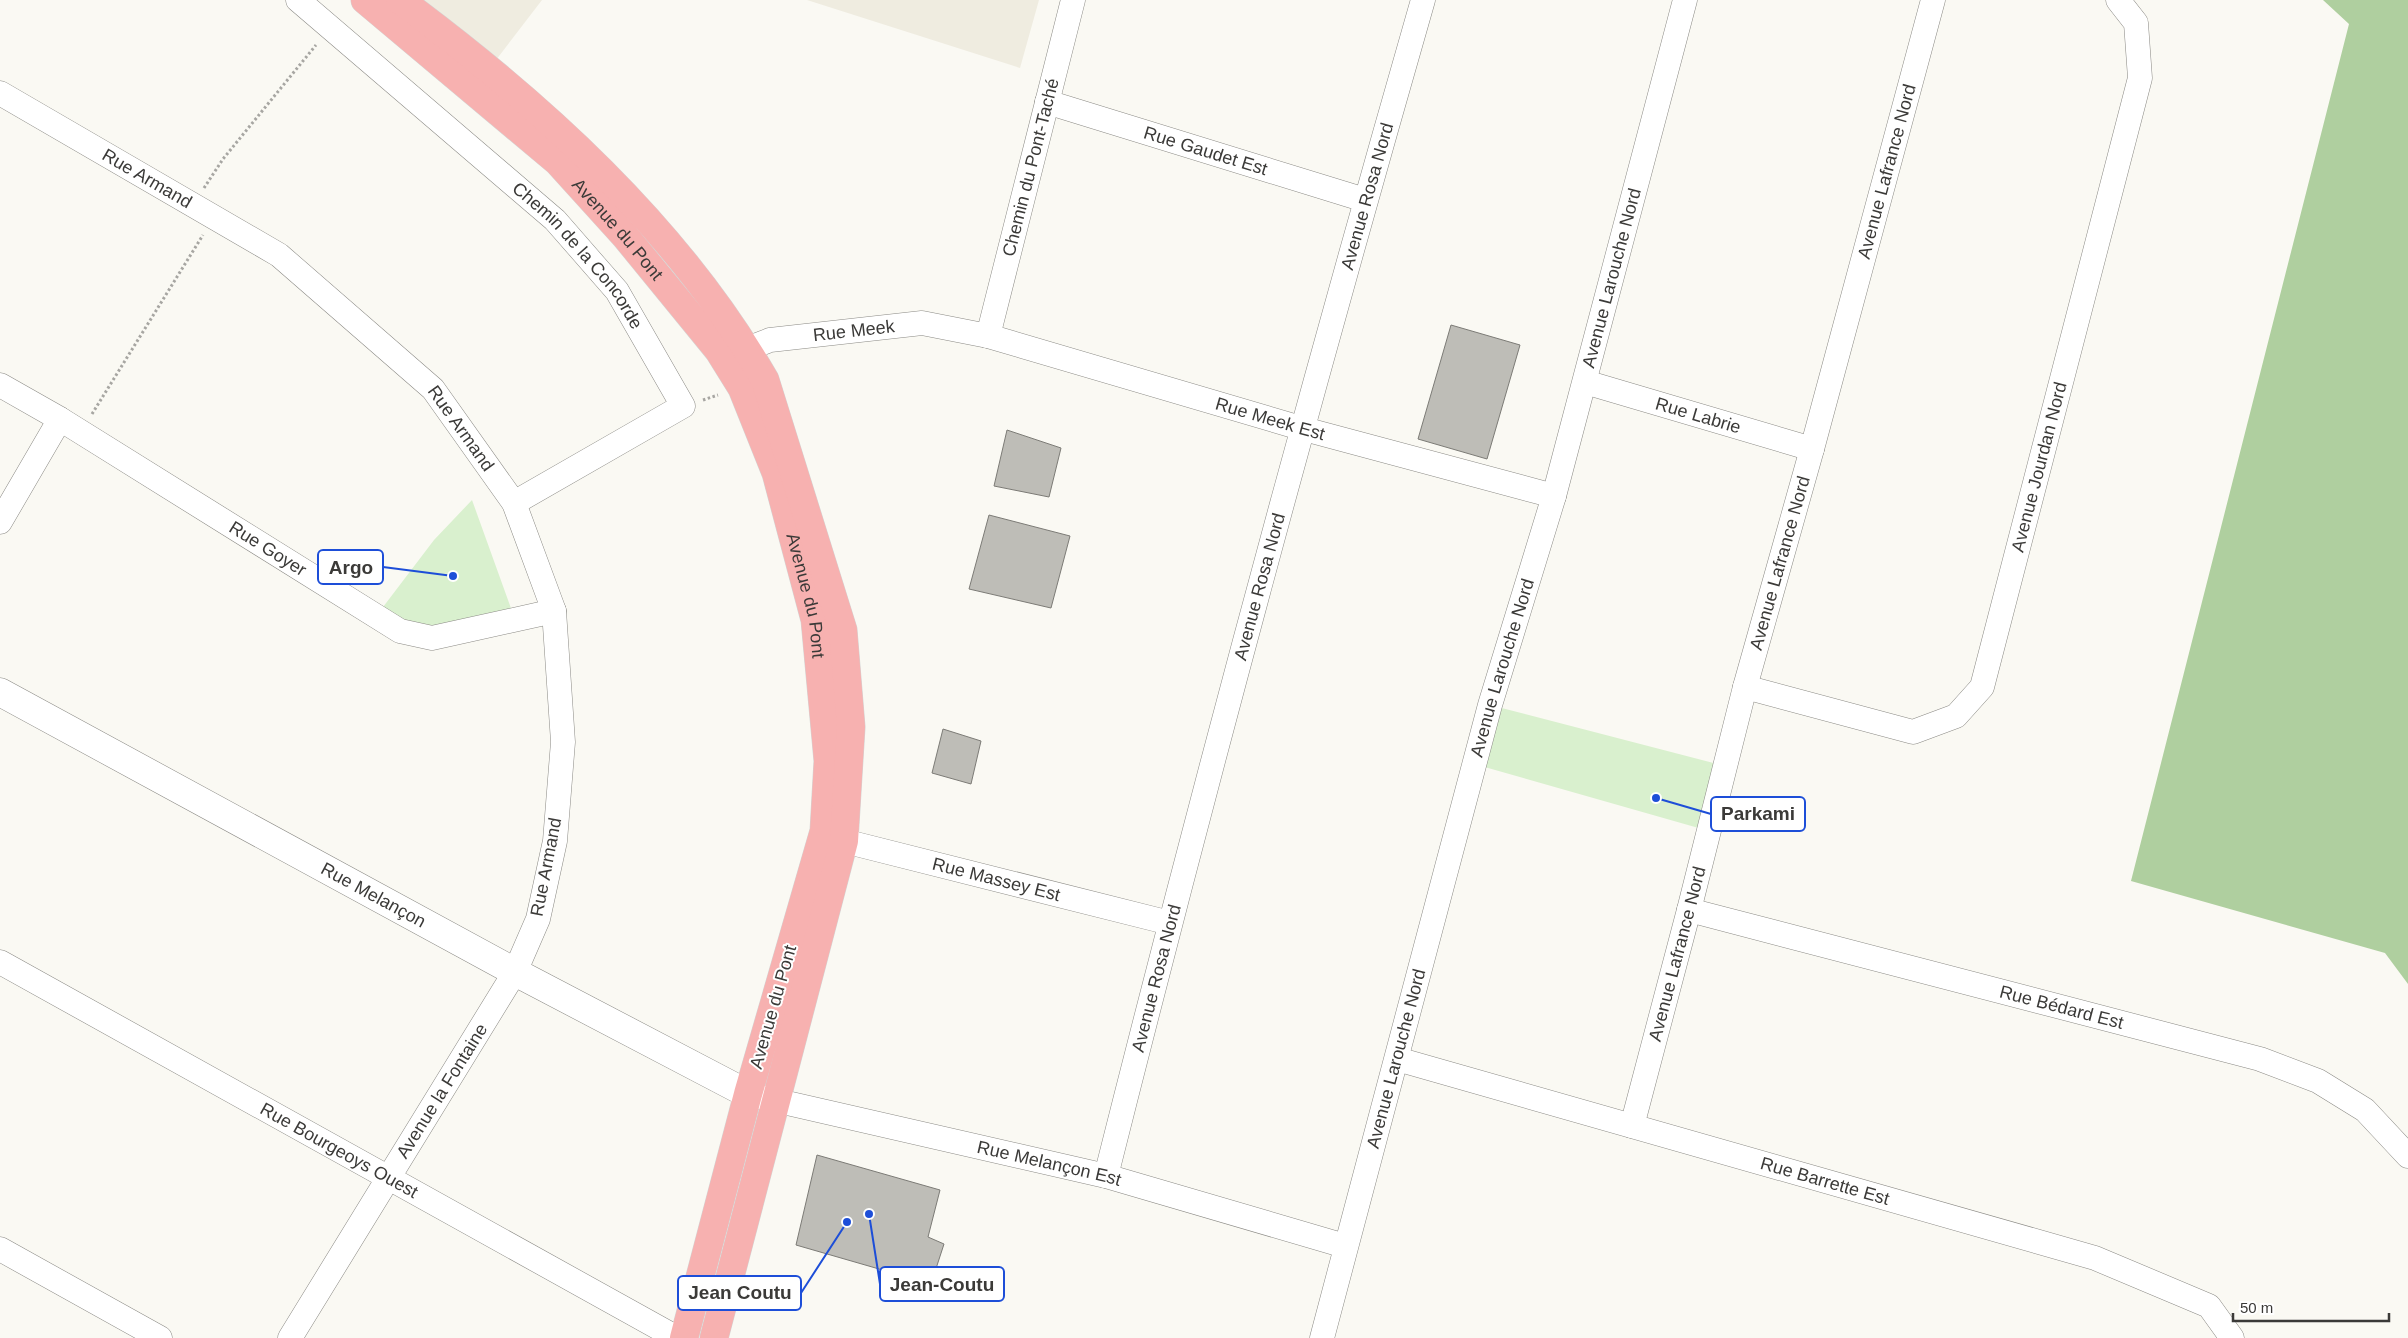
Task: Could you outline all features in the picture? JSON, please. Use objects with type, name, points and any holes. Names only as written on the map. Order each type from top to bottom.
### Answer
[{"type":"main road","name":"Avenue du Pont","points":[[364,0],[558,162],[625,236],[719,351],[742,388],[776,472],[816,620],[834,836],[748,1094],[684,1338]]},
{"type":"main road","name":"Avenue du Pont","points":[[400,0],[463,47],[578,148],[680,255],[747,349],[765,380],[843,630],[851,727],[834,836],[776,1101],[714,1338]]},
{"type":"street","name":"Chemin de la Concorde","points":[[298,0],[555,220],[617,291],[683,406]]},
{"type":"street","name":"Chemin du Pont-Taché","points":[[988,336],[1073,0]]},
{"type":"street","name":"Avenue Rosa Nord","points":[[1106,1176],[1170,923],[1365,200],[1423,0]]},
{"type":"street","name":"Avenue Larouche Nord","points":[[1322,1338],[1488,713],[1554,496],[1585,382],[1685,0]]},
{"type":"street","name":"Avenue Lafrance Nord","points":[[1632,1126],[1745,687],[1812,449],[1932,0]]},
{"type":"street","name":"Avenue Jourdan Nord","points":[[1745,687],[1913,732],[1956,716],[1982,687],[2140,78],[2136,23],[2118,0]]},
{"type":"street","name":"Rue Armand","points":[[0,93],[279,255],[433,389],[514,503],[554,610],[563,742],[555,841],[538,918],[515,972]]},
{"type":"street","name":"Rue Gaudet Est","points":[[1047,102],[1365,200]]},
{"type":"street","name":"Rue Meek","points":[[719,351],[747,349],[770,340],[922,323],[988,336]]},
{"type":"street","name":"Rue Meek Est","points":[[988,336],[1304,429],[1554,496]]},
{"type":"street","name":"Rue Labrie","points":[[1585,382],[1812,449]]},
{"type":"street","name":"Rue Goyer","points":[[0,385],[60,419],[400,631],[432,638],[554,610]]},
{"type":"street","points":[[514,503],[683,406]]},
{"type":"street","points":[[0,522],[60,419]]},
{"type":"street","name":"Rue Melançon","points":[[0,692],[515,972],[748,1094]]},
{"type":"street","name":"Rue Massey Est","points":[[834,836],[1170,923]]},
{"type":"street","name":"Rue Bédard Est","points":[[1689,910],[2260,1059],[2318,1081],[2365,1110],[2408,1156]]},
{"type":"street","name":"Rue Bourgeoys Ouest","points":[[0,962],[677,1338]]},
{"type":"street","name":"Avenue la Fontaine","points":[[290,1338],[515,972]]},
{"type":"street","name":"Rue Barrette Est","points":[[1397,1059],[2095,1258],[2209,1306],[2232,1338]]},
{"type":"street","name":"Rue Melançon Est","points":[[748,1094],[1106,1176],[1346,1246]]},
{"type":"street","points":[[0,1249],[160,1338]]},
{"type":"path","points":[[193,205],[223,159],[331,27]]},
{"type":"path","points":[[81,432],[214,217]]},
{"type":"path","points":[[683,406],[742,388]]},
{"type":"shaded area","points":[[401,0],[542,0],[483,77]]},
{"type":"shaded area","points":[[807,0],[1039,0],[1020,68]]},
{"type":"green space","points":[[2323,0],[2408,0],[2408,984],[2385,953],[2131,881],[2349,24]]},
{"type":"green space","points":[[472,500],[512,611],[419,631],[380,611],[434,540]]},
{"type":"green space","points":[[1490,705],[1725,766],[1709,831],[1474,764]]},
{"type":"building","points":[[1451,325],[1520,345],[1487,459],[1418,439]]},
{"type":"building","points":[[1007,430],[1061,448],[1049,497],[994,486]]},
{"type":"building","points":[[989,515],[1070,536],[1051,608],[969,589]]},
{"type":"building","points":[[943,729],[981,741],[971,784],[932,773]]},
{"type":"building","points":[[817,1155],[940,1190],[928,1237],[944,1244],[931,1284],[796,1245]]},
{"type":"place","name":"Argo","points":[[453,576]]},
{"type":"place","name":"Parkami","points":[[1656,798]]},
{"type":"place","name":"Jean-Coutu","points":[[869,1214]]},
{"type":"place","name":"Jean Coutu","points":[[847,1222]]}]
